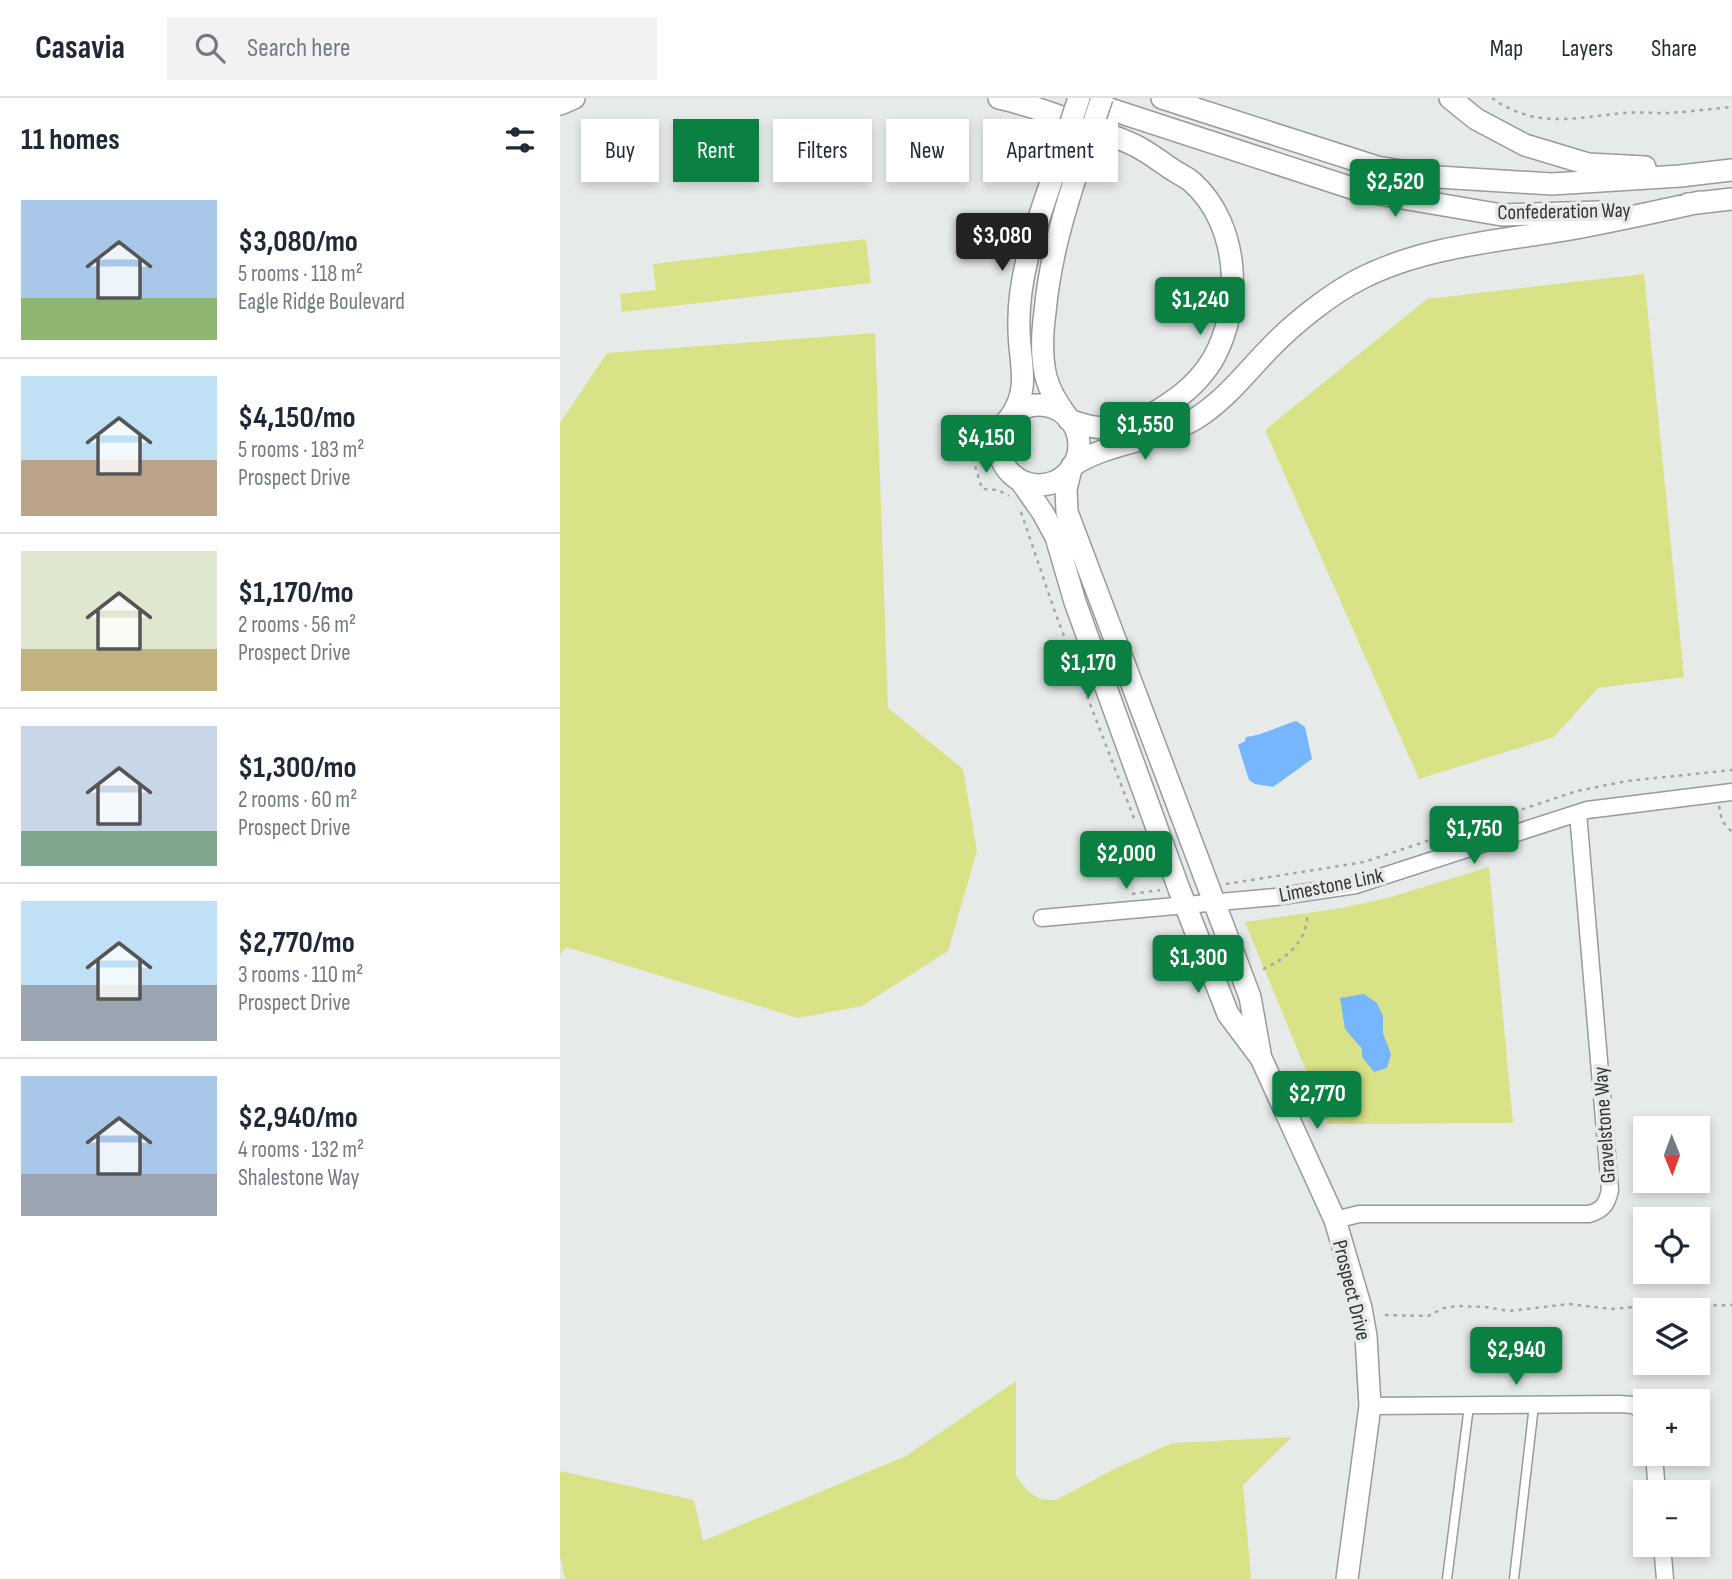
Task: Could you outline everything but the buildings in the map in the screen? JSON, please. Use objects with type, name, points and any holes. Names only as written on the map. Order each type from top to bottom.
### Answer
[{"type":"main road","points":[[560,104],[574,98]]},
{"type":"main road","points":[[999,98],[1031,105],[1135,145],[1192,183],[1211,206],[1225,234],[1230,256],[1231,304],[1224,334],[1212,360],[1193,386],[1149,416],[1115,428],[1095,429],[1044,405],[1021,409],[1011,416]]},
{"type":"main road","points":[[1075,119],[1078,98]]},
{"type":"main road","name":"Confederation Way","points":[[1078,98],[1361,191],[1502,215],[1615,212],[1732,198]]},
{"type":"main road","points":[[1091,119],[1102,98]]},
{"type":"main road","name":"Confederation Way","points":[[1162,98],[1377,167],[1438,177],[1552,184],[1726,171]]},
{"type":"main road","points":[[1450,98],[1476,119],[1524,145],[1588,164],[1726,171]]},
{"type":"main road","points":[[1060,182],[1029,252],[1022,280],[1018,329],[1023,394],[999,437],[1002,461],[1016,488],[1052,483],[1091,454],[1156,436],[1196,418],[1219,402],[1272,346],[1304,317],[1359,279],[1425,254],[1607,223],[1700,202]]},
{"type":"main road","points":[[1067,182],[1052,257],[1042,334],[1046,377],[1055,400],[1078,436],[1079,447],[1071,467]]},
{"type":"main road","name":"Prospect Drive","points":[[1071,467],[1066,489],[1067,512],[1218,894],[1250,997],[1261,1058]]},
{"type":"main road","name":"Prospect Drive","points":[[1016,488],[1043,513],[1056,537],[1075,602],[1228,1014],[1261,1058],[1335,1220],[1361,1308],[1366,1336],[1370,1406],[1347,1579]]},
{"type":"street","name":"Limestone Link","points":[[1042,918],[1186,904],[1218,894],[1275,897],[1356,885],[1578,813],[1618,805],[1732,792]]},
{"type":"street","name":"Gravelstone Way","points":[[1335,1220],[1359,1214],[1589,1214],[1605,1206],[1610,1190],[1578,813]]},
{"type":"street","points":[[1370,1406],[1633,1405]]},
{"type":"street","points":[[1663,1557],[1665,1579]]},
{"type":"lane","points":[[1514,1579],[1534,1405]]},
{"type":"lane","points":[[1447,1579],[1469,1406]]},
{"type":"path","points":[[1492,98],[1522,114],[1562,120],[1625,113],[1732,107]]},
{"type":"path","points":[[970,449],[982,489],[1016,488]]},
{"type":"path","points":[[1018,506],[1056,615],[1136,825]]},
{"type":"path","points":[[1218,894],[1227,883],[1364,862],[1577,791],[1627,781],[1732,770]]},
{"type":"path","points":[[1263,969],[1281,960],[1296,946],[1306,930],[1307,914]]},
{"type":"path","points":[[1385,1315],[1428,1316],[1444,1308],[1473,1306],[1509,1311],[1569,1304],[1624,1309],[1732,1305]]},
{"type":"green space","points":[[866,239],[871,283],[622,312],[620,294],[656,290],[653,264]]},
{"type":"green space","points":[[1644,274],[1684,677],[1598,688],[1554,737],[1419,779],[1265,430],[1427,299]]},
{"type":"green space","points":[[875,333],[888,708],[963,769],[977,851],[948,951],[862,1006],[798,1018],[566,947],[560,955],[560,423],[607,353]]},
{"type":"green space","points":[[1489,867],[1513,1123],[1328,1124],[1245,922],[1342,908],[1391,897]]},
{"type":"green space","points":[[1016,1381],[1016,1476],[1028,1491],[1043,1499],[1056,1500],[1118,1467],[1173,1443],[1292,1437],[1243,1485],[1251,1579],[565,1579],[560,1557],[560,1471],[694,1500],[703,1541],[906,1456]]},
{"type":"water","points":[[1296,721],[1305,727],[1312,759],[1273,787],[1255,784],[1249,780],[1238,745],[1245,741],[1246,737]]},
{"type":"water","points":[[1364,994],[1377,1003],[1383,1016],[1383,1033],[1391,1054],[1387,1068],[1374,1072],[1362,1057],[1362,1049],[1345,1029],[1340,998]]}]
